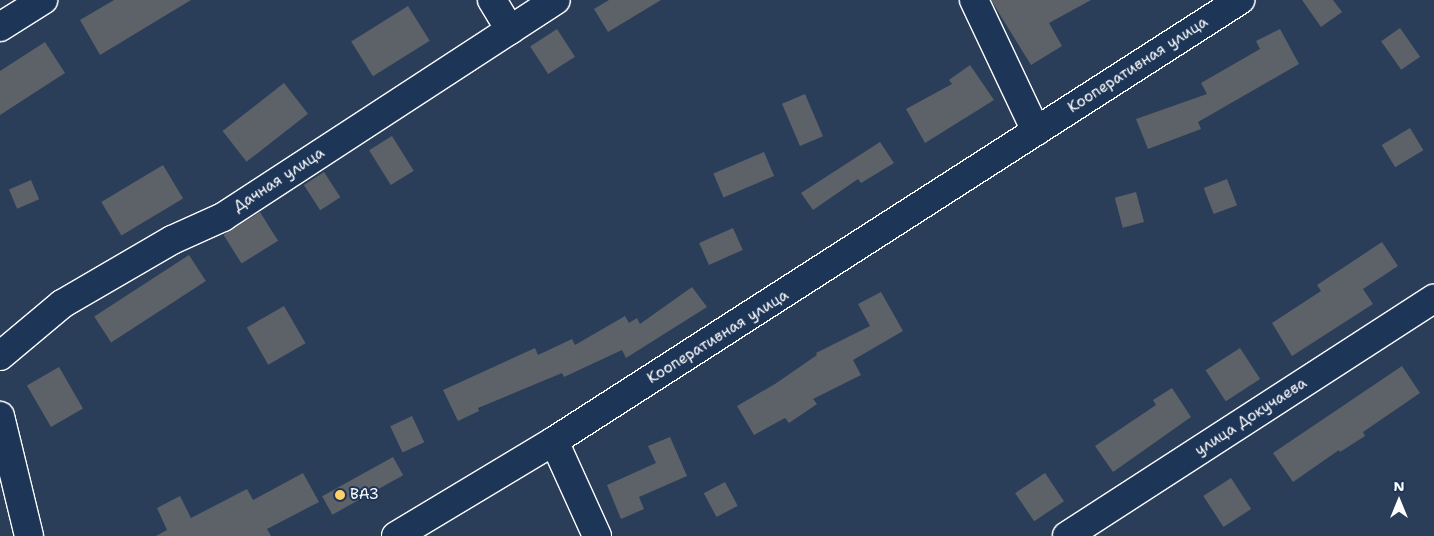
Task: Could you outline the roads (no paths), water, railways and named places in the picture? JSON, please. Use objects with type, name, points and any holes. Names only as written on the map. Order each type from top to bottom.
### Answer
[{"type":"street","points":[[0,27],[43,0]]},
{"type":"street","points":[[492,0],[510,30]]},
{"type":"street","name":"Дачная улица","points":[[0,356],[62,304],[172,240],[223,217],[556,0]]},
{"type":"street","points":[[974,0],[1036,131]]},
{"type":"street","name":"Кооперативная улица","points":[[396,536],[554,442],[883,233],[1036,131],[1240,0]]},
{"type":"street","name":"улица Докучаева","points":[[1068,536],[1434,299]]},
{"type":"street","points":[[0,416],[30,536]]},
{"type":"street","points":[[554,442],[597,536]]},
{"type":"place","name":"ВАЗ","points":[[340,495]]}]
